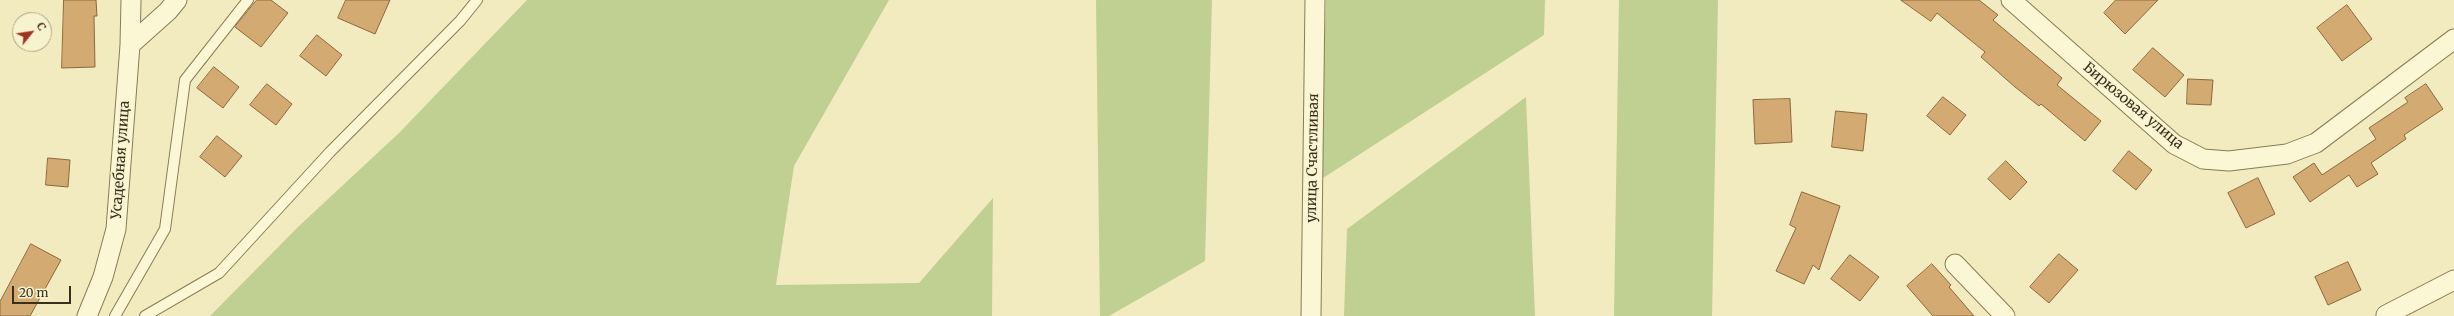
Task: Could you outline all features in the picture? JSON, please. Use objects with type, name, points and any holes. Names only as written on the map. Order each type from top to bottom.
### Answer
[{"type":"street","name":"Усадебная улица","points":[[87,316],[103,277],[116,229],[130,45],[130,0]]},
{"type":"street","points":[[130,45],[168,11],[177,0]]},
{"type":"street","name":"улица Счастливая","points":[[1311,316],[1315,0]]},
{"type":"street","name":"Бирюзовая улица","points":[[2011,0],[2174,144],[2204,160],[2229,161],[2287,154],[2316,143],[2454,39]]},
{"type":"street","points":[[1955,264],[2005,316]]},
{"type":"street","points":[[2386,315],[2454,280]]},
{"type":"lane","points":[[115,316],[164,229],[185,80],[248,0]]},
{"type":"lane","points":[[145,316],[219,273],[330,152],[460,21],[477,0]]},
{"type":"green space","points":[[527,0],[889,0],[794,166],[776,285],[919,283],[993,198],[992,316],[210,316],[299,226],[399,133]]},
{"type":"green space","points":[[1096,0],[1212,0],[1205,261],[1109,316],[1100,316]]},
{"type":"green space","points":[[1326,0],[1545,0],[1544,35],[1320,180]]},
{"type":"green space","points":[[1619,0],[1718,0],[1712,316],[1614,316]]},
{"type":"green space","points":[[1526,97],[1535,316],[1344,316],[1347,229]]},
{"type":"building","points":[[64,0],[96,0],[97,16],[94,16],[95,67],[62,68]]},
{"type":"building","points":[[257,0],[271,0],[288,13],[261,47],[235,27]]},
{"type":"building","points":[[346,0],[390,0],[375,34],[338,18]]},
{"type":"building","points":[[1901,0],[1979,0],[1998,15],[1993,20],[2062,78],[2057,85],[2101,121],[2085,141],[2041,104],[2039,106],[2015,87],[1981,57],[1985,52],[1937,13],[1931,21]]},
{"type":"building","points":[[2116,0],[2158,0],[2125,34],[2104,13]]},
{"type":"building","points":[[2347,5],[2372,39],[2342,61],[2317,28]]},
{"type":"building","points":[[317,35],[342,55],[326,76],[300,56]]},
{"type":"building","points":[[2153,48],[2184,75],[2165,97],[2133,70]]},
{"type":"building","points":[[214,67],[239,87],[223,108],[197,88]]},
{"type":"building","points":[[2188,79],[2213,80],[2211,105],[2187,104]]},
{"type":"building","points":[[267,84],[292,104],[276,125],[250,105]]},
{"type":"building","points":[[2426,84],[2443,109],[2404,135],[2406,139],[2371,163],[2378,174],[2357,187],[2349,175],[2310,202],[2293,177],[2314,163],[2322,175],[2376,139],[2369,128],[2408,102],[2405,98]]},
{"type":"building","points":[[1943,97],[1966,115],[1950,135],[1927,116]]},
{"type":"building","points":[[1790,99],[1792,142],[1755,144],[1753,100]]},
{"type":"building","points":[[1836,111],[1867,114],[1863,151],[1832,147]]},
{"type":"building","points":[[217,136],[242,156],[225,177],[200,157]]},
{"type":"building","points":[[2129,151],[2152,170],[2136,190],[2113,171]]},
{"type":"building","points":[[48,158],[70,160],[68,187],[46,185]]},
{"type":"building","points":[[2006,161],[2027,182],[2010,200],[1988,179]]},
{"type":"building","points":[[2258,178],[2275,214],[2246,228],[2228,193]]},
{"type":"building","points":[[1802,192],[1840,206],[1819,270],[1813,265],[1804,284],[1776,271],[1796,228],[1790,225]]},
{"type":"building","points":[[31,244],[61,260],[30,316],[0,316],[0,302]]},
{"type":"building","points":[[2059,254],[2078,270],[2049,303],[2030,287]]},
{"type":"building","points":[[1850,255],[1879,277],[1860,301],[1831,279]]},
{"type":"building","points":[[2348,262],[2361,290],[2328,305],[2315,277]]},
{"type":"building","points":[[1932,264],[1951,285],[1949,287],[1974,316],[1933,316],[1907,286]]}]
